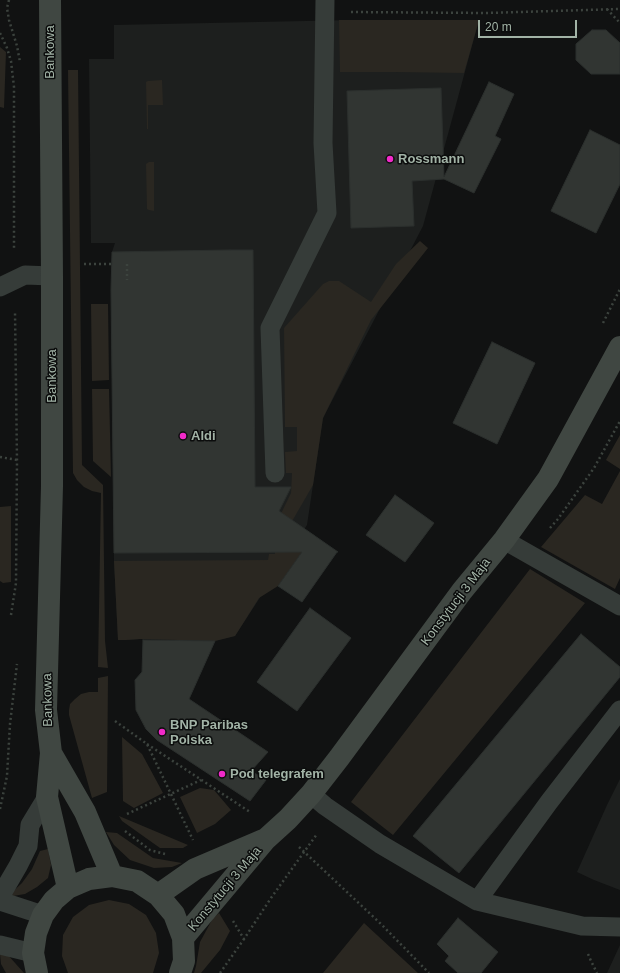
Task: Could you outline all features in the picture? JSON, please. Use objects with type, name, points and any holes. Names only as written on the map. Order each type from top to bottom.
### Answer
[{"type":"street","name":"Bankowa","points":[[50,0],[52,493],[46,710],[51,753],[47,797],[68,888]]},
{"type":"street","name":"Konstytucji 3 Maja","points":[[183,938],[266,839],[288,819],[311,794],[462,591],[504,540],[548,479],[620,347]]},
{"type":"street","name":"Bankowa","points":[[51,753],[85,812],[112,876]]},
{"type":"street","name":"Konstytucji 3 Maja","points":[[158,895],[195,869],[266,839]]},
{"type":"street","points":[[35,963],[36,933],[43,915],[54,900],[68,888],[89,879],[112,876],[137,882],[158,895],[174,914],[183,938],[184,961],[180,973]]},
{"type":"lane","points":[[275,473],[270,328],[327,213],[323,143],[325,6]]},
{"type":"lane","points":[[7,283],[25,275],[52,276]]},
{"type":"lane","points":[[504,540],[620,606]]},
{"type":"lane","points":[[477,901],[549,802],[620,710]]},
{"type":"lane","points":[[311,794],[325,806],[380,844],[477,901],[582,926],[620,927]]},
{"type":"lane","points":[[0,897],[28,846],[30,825],[47,797]]},
{"type":"lane","points":[[0,901],[43,915]]},
{"type":"lane","points":[[0,945],[35,963]]},
{"type":"path","points":[[9,0],[7,8],[17,46],[20,69]]},
{"type":"path","points":[[325,6],[486,13],[620,8]]},
{"type":"path","points":[[606,9],[620,23]]},
{"type":"path","points":[[0,32],[8,48],[14,87],[7,283],[17,460],[16,583],[11,615]]},
{"type":"path","points":[[84,264],[112,264]]},
{"type":"path","points":[[127,264],[127,280]]},
{"type":"path","points":[[600,328],[620,289]]},
{"type":"path","points":[[0,457],[17,460]]},
{"type":"path","points":[[0,809],[7,776],[10,724],[17,662]]},
{"type":"path","points":[[115,720],[147,744],[250,812]]},
{"type":"path","points":[[147,744],[195,845]]},
{"type":"path","points":[[127,814],[201,780]]},
{"type":"path","points":[[245,816],[255,808]]},
{"type":"path","points":[[120,828],[150,850],[163,854],[169,854]]},
{"type":"path","points":[[297,846],[381,924],[429,973]]},
{"type":"path","points":[[220,973],[244,939]]},
{"type":"shaded area","points":[[339,20],[479,20],[464,73],[340,72]]},
{"type":"shaded area","points":[[353,20],[479,20],[423,226],[323,418],[307,525],[235,636],[215,641],[140,639],[118,640],[114,561],[111,290],[112,252],[115,243],[91,243],[89,59],[114,59],[114,25]]},
{"type":"shaded area","points":[[0,47],[6,52],[4,108],[0,107]]},
{"type":"shaded area","points":[[68,70],[78,70],[82,465],[103,485],[105,641],[108,668],[98,667],[101,493],[84,487],[73,473]]},
{"type":"shaded area","points":[[162,80],[163,105],[148,105],[147,129],[146,82]]},
{"type":"shaded area","points":[[149,162],[154,162],[154,211],[147,209],[146,164]]},
{"type":"shaded area","points":[[420,241],[428,248],[371,320],[323,418],[313,485],[291,523],[314,535],[278,586],[259,598],[235,636],[215,641],[140,639],[118,640],[114,561],[268,560],[269,554],[275,554],[275,526],[291,493],[292,473],[286,473],[285,452],[297,451],[297,427],[285,427],[284,328],[323,284],[329,281],[339,281],[371,302],[396,264]]},
{"type":"shaded area","points":[[91,304],[108,304],[109,380],[92,381]]},
{"type":"shaded area","points":[[92,389],[109,389],[111,477],[93,461]]},
{"type":"shaded area","points":[[620,435],[620,469],[606,460]]},
{"type":"shaded area","points":[[620,471],[620,578],[615,589],[541,547],[585,495],[602,504]]},
{"type":"shaded area","points":[[11,506],[11,582],[3,583],[0,581],[0,507]]},
{"type":"shaded area","points":[[530,569],[585,603],[393,835],[351,802]]},
{"type":"shaded area","points":[[108,676],[107,792],[92,798],[69,715],[69,710],[70,704],[81,694],[98,692],[98,678]]},
{"type":"shaded area","points":[[122,737],[142,754],[163,793],[134,808],[123,801]]},
{"type":"shaded area","points":[[620,779],[620,890],[577,872]]},
{"type":"shaded area","points":[[200,788],[214,790],[231,810],[215,824],[197,833],[180,797]]},
{"type":"shaded area","points":[[119,816],[188,845],[183,848],[160,848],[122,821]]},
{"type":"shaded area","points":[[106,832],[117,833],[153,858],[182,863],[172,867],[154,868],[130,860],[114,845]]},
{"type":"shaded area","points":[[48,849],[51,865],[48,878],[25,894],[7,897],[22,883],[32,869],[40,851]]},
{"type":"shaded area","points":[[109,900],[129,904],[146,915],[156,933],[159,953],[153,973],[68,973],[62,956],[63,935],[73,917],[89,905]]},
{"type":"shaded area","points":[[219,913],[230,931],[220,950],[201,973],[194,973],[200,942],[213,918]]},
{"type":"shaded area","points":[[364,923],[418,973],[323,973]]},
{"type":"shaded area","points":[[620,945],[620,973],[607,973]]},
{"type":"shaded area","points":[[0,954],[7,954],[24,973],[6,973],[1,964]]},
{"type":"building","points":[[592,30],[606,30],[620,43],[620,74],[591,74],[576,60],[576,44]]},
{"type":"building","name":"Rossmann","points":[[489,82],[514,94],[495,136],[501,139],[474,193],[444,179],[412,181],[414,226],[351,228],[347,91],[441,88],[444,177]]},
{"type":"building","points":[[590,130],[620,145],[620,184],[596,233],[551,211]]},
{"type":"building","name":"Aldi","points":[[253,250],[255,487],[291,487],[279,511],[338,552],[302,602],[278,586],[302,552],[114,553],[111,290],[112,252]]},
{"type":"building","points":[[492,342],[535,363],[497,444],[453,423]]},
{"type":"building","points":[[395,495],[434,523],[405,562],[366,535]]},
{"type":"building","points":[[310,608],[351,638],[297,711],[257,682]]},
{"type":"building","points":[[581,634],[620,667],[620,677],[459,873],[413,836]]},
{"type":"building","points":[[143,640],[215,641],[189,699],[268,752],[251,771],[266,780],[250,801],[157,740],[146,729],[136,710],[135,680],[142,672]]},
{"type":"building","points":[[458,918],[498,952],[481,973],[458,973],[445,961],[449,956],[437,944]]},
{"type":"place","name":"Rossmann","points":[[390,159]]},
{"type":"place","name":"Aldi","points":[[183,436]]},
{"type":"place","name":"BNP Paribas Polska","points":[[162,732]]},
{"type":"place","name":"Pod telegrafem","points":[[222,774]]}]
